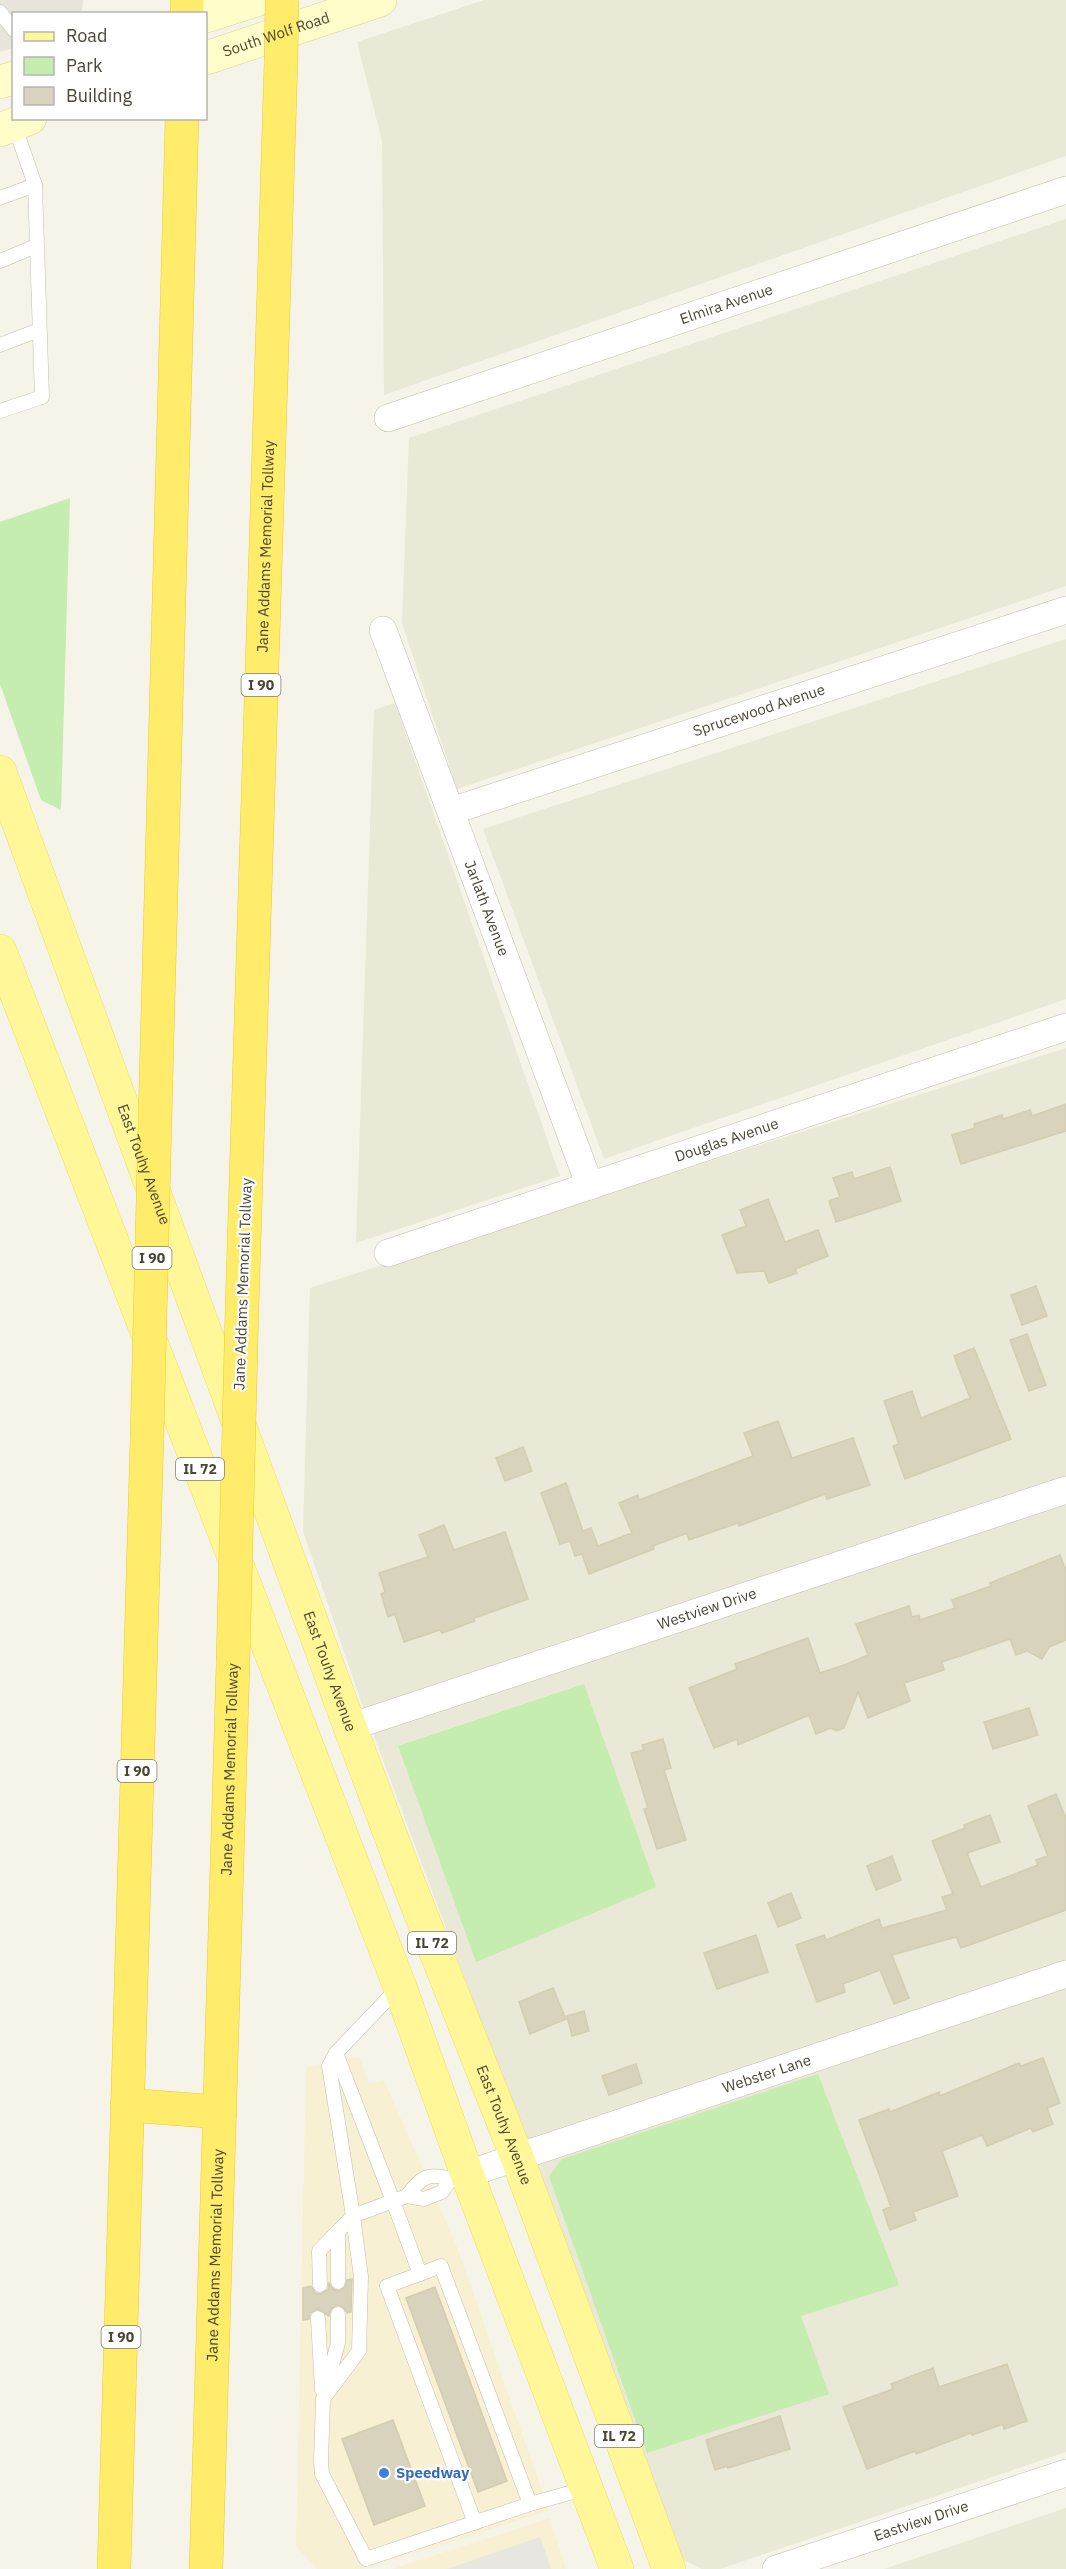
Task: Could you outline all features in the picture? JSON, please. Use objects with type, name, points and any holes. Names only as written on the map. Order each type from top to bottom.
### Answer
[{"type":"highway","name":"Jane Addams Memorial Tollway","points":[[206,2569],[282,0]]},
{"type":"highway","name":"I 90","points":[[114,2569],[182,120]]},
{"type":"highway","points":[[128,2105],[220,2112]]},
{"type":"main road","points":[[207,16],[256,0]]},
{"type":"main road","name":"South Wolf Road","points":[[207,57],[380,0]]},
{"type":"main road","name":"East Touhy Avenue","points":[[0,772],[350,1727],[407,1879],[517,2157],[669,2569]]},
{"type":"main road","name":"IL 72","points":[[0,951],[400,1987],[459,2176],[587,2488],[617,2569]]},
{"type":"street","name":"Elmira Avenue","points":[[388,418],[1066,190]]},
{"type":"street","name":"Sprucewood Avenue","points":[[451,811],[1066,610]]},
{"type":"street","name":"Jarlath Avenue","points":[[384,630],[590,1186]]},
{"type":"street","name":"Douglas Avenue","points":[[388,1253],[1066,1028]]},
{"type":"street","name":"Westview Drive","points":[[350,1727],[1066,1490]]},
{"type":"street","name":"Webster Lane","points":[[459,2176],[1066,1974]]},
{"type":"street","name":"Eastview Drive","points":[[776,2569],[1066,2473]]},
{"type":"lane","points":[[0,12],[12,27]]},
{"type":"lane","points":[[0,411],[42,397],[35,185],[15,124]]},
{"type":"lane","points":[[0,198],[35,185]]},
{"type":"lane","points":[[0,261],[36,246]]},
{"type":"lane","points":[[0,345],[39,330]]},
{"type":"lane","points":[[323,2398],[359,2351],[361,2277],[329,2066],[336,2052],[400,1987]]},
{"type":"lane","points":[[336,2052],[420,2274]]},
{"type":"lane","points":[[320,2285],[319,2251],[353,2216],[407,2196],[418,2181],[435,2174],[459,2176]]},
{"type":"lane","points":[[338,2232],[338,2282]]},
{"type":"lane","points":[[475,2523],[462,2469],[427,2373],[409,2325],[387,2286],[441,2266],[450,2310],[494,2429],[504,2454],[530,2504]]},
{"type":"lane","points":[[323,2398],[338,2343],[338,2314]]},
{"type":"lane","points":[[318,2318],[323,2398],[322,2474],[366,2559],[530,2504],[587,2488]]},
{"type":"shaded area","points":[[0,0],[83,0],[82,12],[12,12],[12,48],[0,52]]},
{"type":"shaded area","points":[[484,0],[1066,0],[1066,156],[384,395],[382,141],[357,42]]},
{"type":"shaded area","points":[[1066,219],[1066,586],[457,789],[402,623],[409,438]]},
{"type":"shaded area","points":[[1066,639],[1066,999],[604,1159],[483,829]]},
{"type":"shaded area","points":[[395,703],[560,1176],[356,1243],[374,710]]},
{"type":"shaded area","points":[[1066,1048],[1066,2452],[720,2569],[702,2569],[682,2559],[359,1696],[303,1531],[310,1288]]},
{"type":"shaded area","points":[[359,2056],[369,2084],[384,2080],[458,2249],[549,2511],[364,2569],[317,2569],[296,2546],[306,2067]]},
{"type":"shaded area","points":[[1066,2508],[1066,2569],[884,2569]]},
{"type":"shaded area","points":[[550,2518],[566,2569],[392,2569]]},
{"type":"shaded area","points":[[540,2537],[551,2569],[447,2569]]},
{"type":"green space","points":[[70,498],[61,810],[41,800],[0,684],[0,522]]},
{"type":"green space","points":[[584,1684],[656,1887],[476,1962],[398,1746]]},
{"type":"green space","points":[[818,2074],[899,2285],[801,2316],[829,2394],[647,2453],[549,2176],[562,2159]]},
{"type":"building","points":[[1066,1104],[1066,1131],[961,1164],[952,1135],[975,1128],[974,1124],[1002,1115],[1003,1119],[1030,1110],[1032,1116]]},
{"type":"building","points":[[890,1167],[901,1201],[836,1222],[829,1201],[840,1197],[833,1178],[852,1172],[854,1179]]},
{"type":"building","points":[[768,1199],[785,1242],[818,1230],[828,1256],[795,1269],[797,1273],[769,1283],[764,1271],[737,1273],[722,1235],[746,1226],[740,1210]]},
{"type":"building","points":[[1036,1286],[1047,1316],[1022,1325],[1011,1295]]},
{"type":"building","points":[[1027,1334],[1046,1385],[1029,1391],[1010,1340]]},
{"type":"building","points":[[974,1348],[1011,1439],[905,1479],[893,1446],[899,1444],[884,1401],[912,1391],[921,1418],[970,1398],[954,1356]]},
{"type":"building","points":[[778,1421],[792,1458],[853,1438],[870,1485],[827,1499],[825,1494],[739,1526],[738,1523],[689,1540],[687,1533],[653,1546],[654,1549],[589,1574],[582,1554],[575,1556],[570,1541],[560,1544],[541,1493],[566,1483],[583,1531],[591,1528],[598,1546],[632,1533],[619,1503],[638,1495],[639,1500],[753,1456],[744,1433]]},
{"type":"building","points":[[523,1447],[532,1471],[505,1481],[496,1458]]},
{"type":"building","points":[[444,1525],[454,1550],[505,1532],[528,1599],[474,1618],[475,1621],[442,1633],[440,1630],[404,1642],[395,1614],[388,1617],[381,1594],[385,1592],[379,1573],[428,1557],[419,1535]]},
{"type":"building","points":[[1060,1555],[1066,1570],[1066,1640],[1049,1647],[1042,1659],[1027,1651],[1016,1655],[1010,1639],[942,1662],[944,1670],[904,1683],[910,1701],[868,1718],[858,1692],[844,1728],[836,1731],[831,1728],[816,1734],[809,1715],[738,1745],[737,1739],[714,1748],[689,1688],[737,1669],[735,1664],[808,1638],[820,1673],[847,1664],[868,1655],[856,1624],[909,1606],[912,1617],[919,1615],[920,1620],[955,1608],[952,1600],[991,1586],[990,1583]]},
{"type":"building","points":[[1029,1708],[1038,1735],[993,1749],[984,1722]]},
{"type":"building","points":[[663,1739],[671,1768],[664,1770],[686,1840],[657,1849],[644,1809],[648,1808],[631,1753],[644,1750],[642,1745]]},
{"type":"building","points":[[1056,1794],[1066,1818],[1066,1910],[961,1948],[956,1937],[892,1955],[909,1998],[894,2004],[880,1970],[843,1984],[845,1992],[817,2002],[796,1945],[824,1935],[826,1940],[879,1919],[882,1928],[947,1910],[942,1897],[953,1894],[932,1841],[990,1815],[1000,1842],[967,1853],[981,1887],[1038,1865],[1036,1860],[1048,1856],[1028,1806]]},
{"type":"building","points":[[892,1856],[901,1880],[876,1890],[867,1866]]},
{"type":"building","points":[[791,1893],[801,1918],[778,1927],[768,1903]]},
{"type":"building","points":[[756,1935],[768,1972],[717,1989],[704,1953]]},
{"type":"building","points":[[553,1988],[566,2019],[530,2034],[519,2002]]},
{"type":"building","points":[[584,2011],[589,2031],[572,2036],[567,2016]]},
{"type":"building","points":[[1043,2058],[1060,2103],[1047,2108],[1053,2124],[1033,2132],[1031,2128],[987,2146],[982,2135],[942,2151],[958,2196],[913,2212],[916,2220],[890,2230],[883,2210],[891,2207],[859,2120],[889,2109],[890,2112],[939,2092],[940,2096],[1019,2063],[1021,2066]]},
{"type":"building","points":[[636,2064],[642,2083],[609,2095],[602,2076]]},
{"type":"building","points":[[352,2279],[351,2312],[347,2313],[343,2307],[337,2305],[331,2309],[329,2316],[317,2309],[310,2313],[309,2319],[303,2320],[303,2288],[311,2286],[315,2293],[321,2294],[328,2290],[329,2283],[333,2289],[339,2291],[345,2287],[347,2280]]},
{"type":"building","name":"Speedway","points":[[435,2287],[507,2481],[478,2492],[406,2298]]},
{"type":"building","points":[[1007,2364],[1027,2421],[1004,2429],[1003,2424],[972,2435],[971,2433],[916,2454],[915,2451],[867,2469],[843,2407],[893,2389],[891,2384],[933,2368],[939,2387]]},
{"type":"building","points":[[780,2416],[790,2449],[715,2470],[706,2440]]},
{"type":"building","name":"Speedway","points":[[393,2420],[425,2506],[374,2525],[342,2439]]},
{"type":"place","name":"Speedway","points":[[384,2473]]}]
